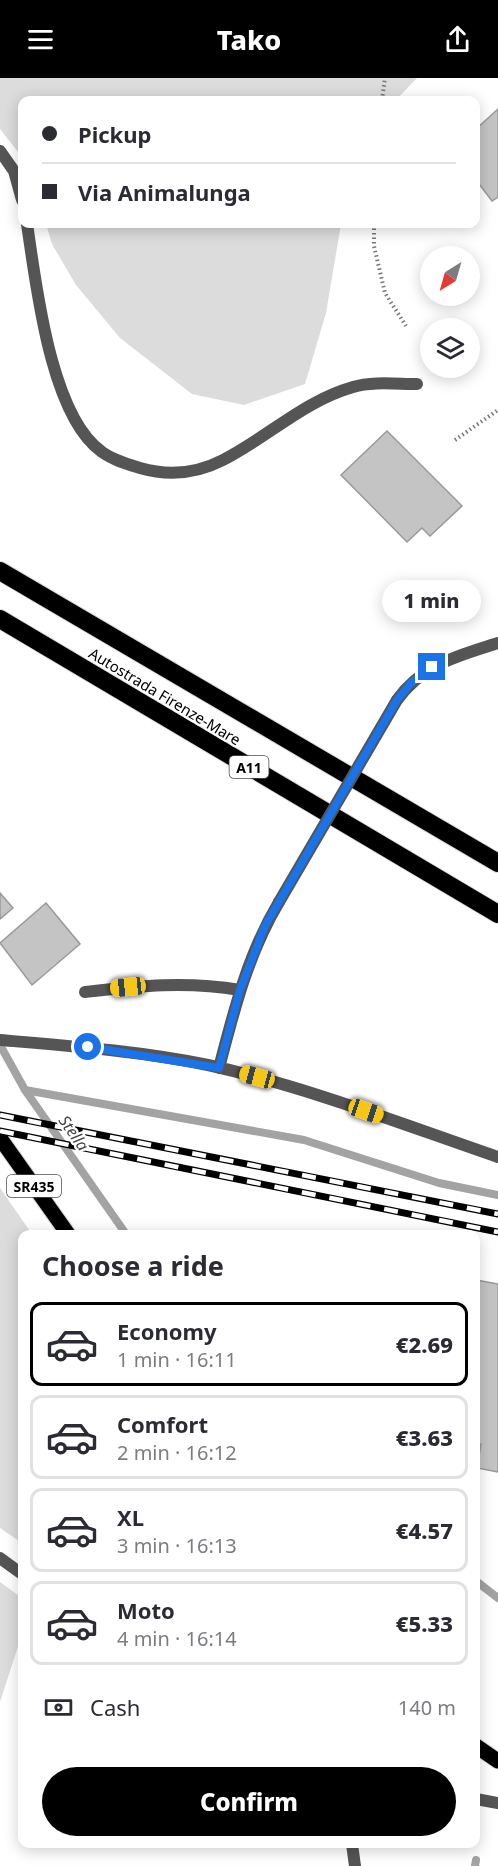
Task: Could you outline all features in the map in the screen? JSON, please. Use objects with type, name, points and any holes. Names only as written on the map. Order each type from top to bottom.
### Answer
[{"type":"highway","name":"Autostrada Firenze-Mare","points":[[0,571],[498,863]]},
{"type":"highway","name":"Autostrada Firenze-Mare","points":[[0,619],[498,914]]},
{"type":"main road","name":"SR435","points":[[0,1138],[65,1230]]},
{"type":"main road","points":[[480,1749],[498,1761]]},
{"type":"street","points":[[0,151],[14,171],[18,186]]},
{"type":"street","points":[[28,228],[40,310],[70,412],[85,436],[101,452],[122,463],[162,474],[194,471],[222,460],[301,409],[354,386],[417,384]]},
{"type":"street","points":[[219,1068],[240,990],[257,941],[397,700],[411,683],[432,667],[450,658],[498,643]]},
{"type":"street","points":[[85,992],[175,983],[240,990]]},
{"type":"street","points":[[0,1040],[109,1049],[219,1068],[299,1088],[498,1157]]},
{"type":"street","points":[[0,1558],[18,1571]]},
{"type":"street","points":[[480,1799],[498,1803]]},
{"type":"street","points":[[353,1848],[355,1866]]},
{"type":"path","points":[[383,96],[385,78]]},
{"type":"path","points":[[374,228],[374,246],[385,293],[406,326]]},
{"type":"path","points":[[455,440],[498,410]]},
{"type":"shaded area","points":[[0,78],[417,78],[400,96],[18,96],[18,152],[0,129]]},
{"type":"shaded area","points":[[47,228],[340,228],[326,313],[305,384],[244,405],[192,394],[120,338],[76,285],[52,244]]},
{"type":"shaded area","points":[[0,1188],[29,1230],[18,1230],[18,1540],[0,1528]]},
{"type":"shaded area","points":[[0,1582],[18,1595],[18,1646],[0,1702]]},
{"type":"building","points":[[498,109],[498,197],[492,201],[480,185],[480,125]]},
{"type":"building","points":[[387,431],[462,506],[430,536],[422,528],[407,542],[341,475]]},
{"type":"building","points":[[0,893],[13,908],[0,919]]},
{"type":"building","points":[[46,903],[80,944],[32,985],[0,943]]},
{"type":"building","points":[[480,1281],[498,1284],[498,1472],[480,1469]]},
{"type":"waterway","name":"Stella","points":[[0,1045],[25,1090],[123,1230]]},
{"type":"waterway","points":[[25,1090],[304,1140],[439,1183],[498,1195]]},
{"type":"waterway","name":"Stella","points":[[480,1584],[498,1598]]},
{"type":"waterway","points":[[475,1866],[476,1860]]},
{"type":"railway","points":[[0,1115],[498,1214]]},
{"type":"railway","points":[[0,1131],[498,1232]]},
{"type":"route","points":[[88,1047],[219,1068],[240,990],[257,941],[397,700],[411,683],[432,667]]}]
